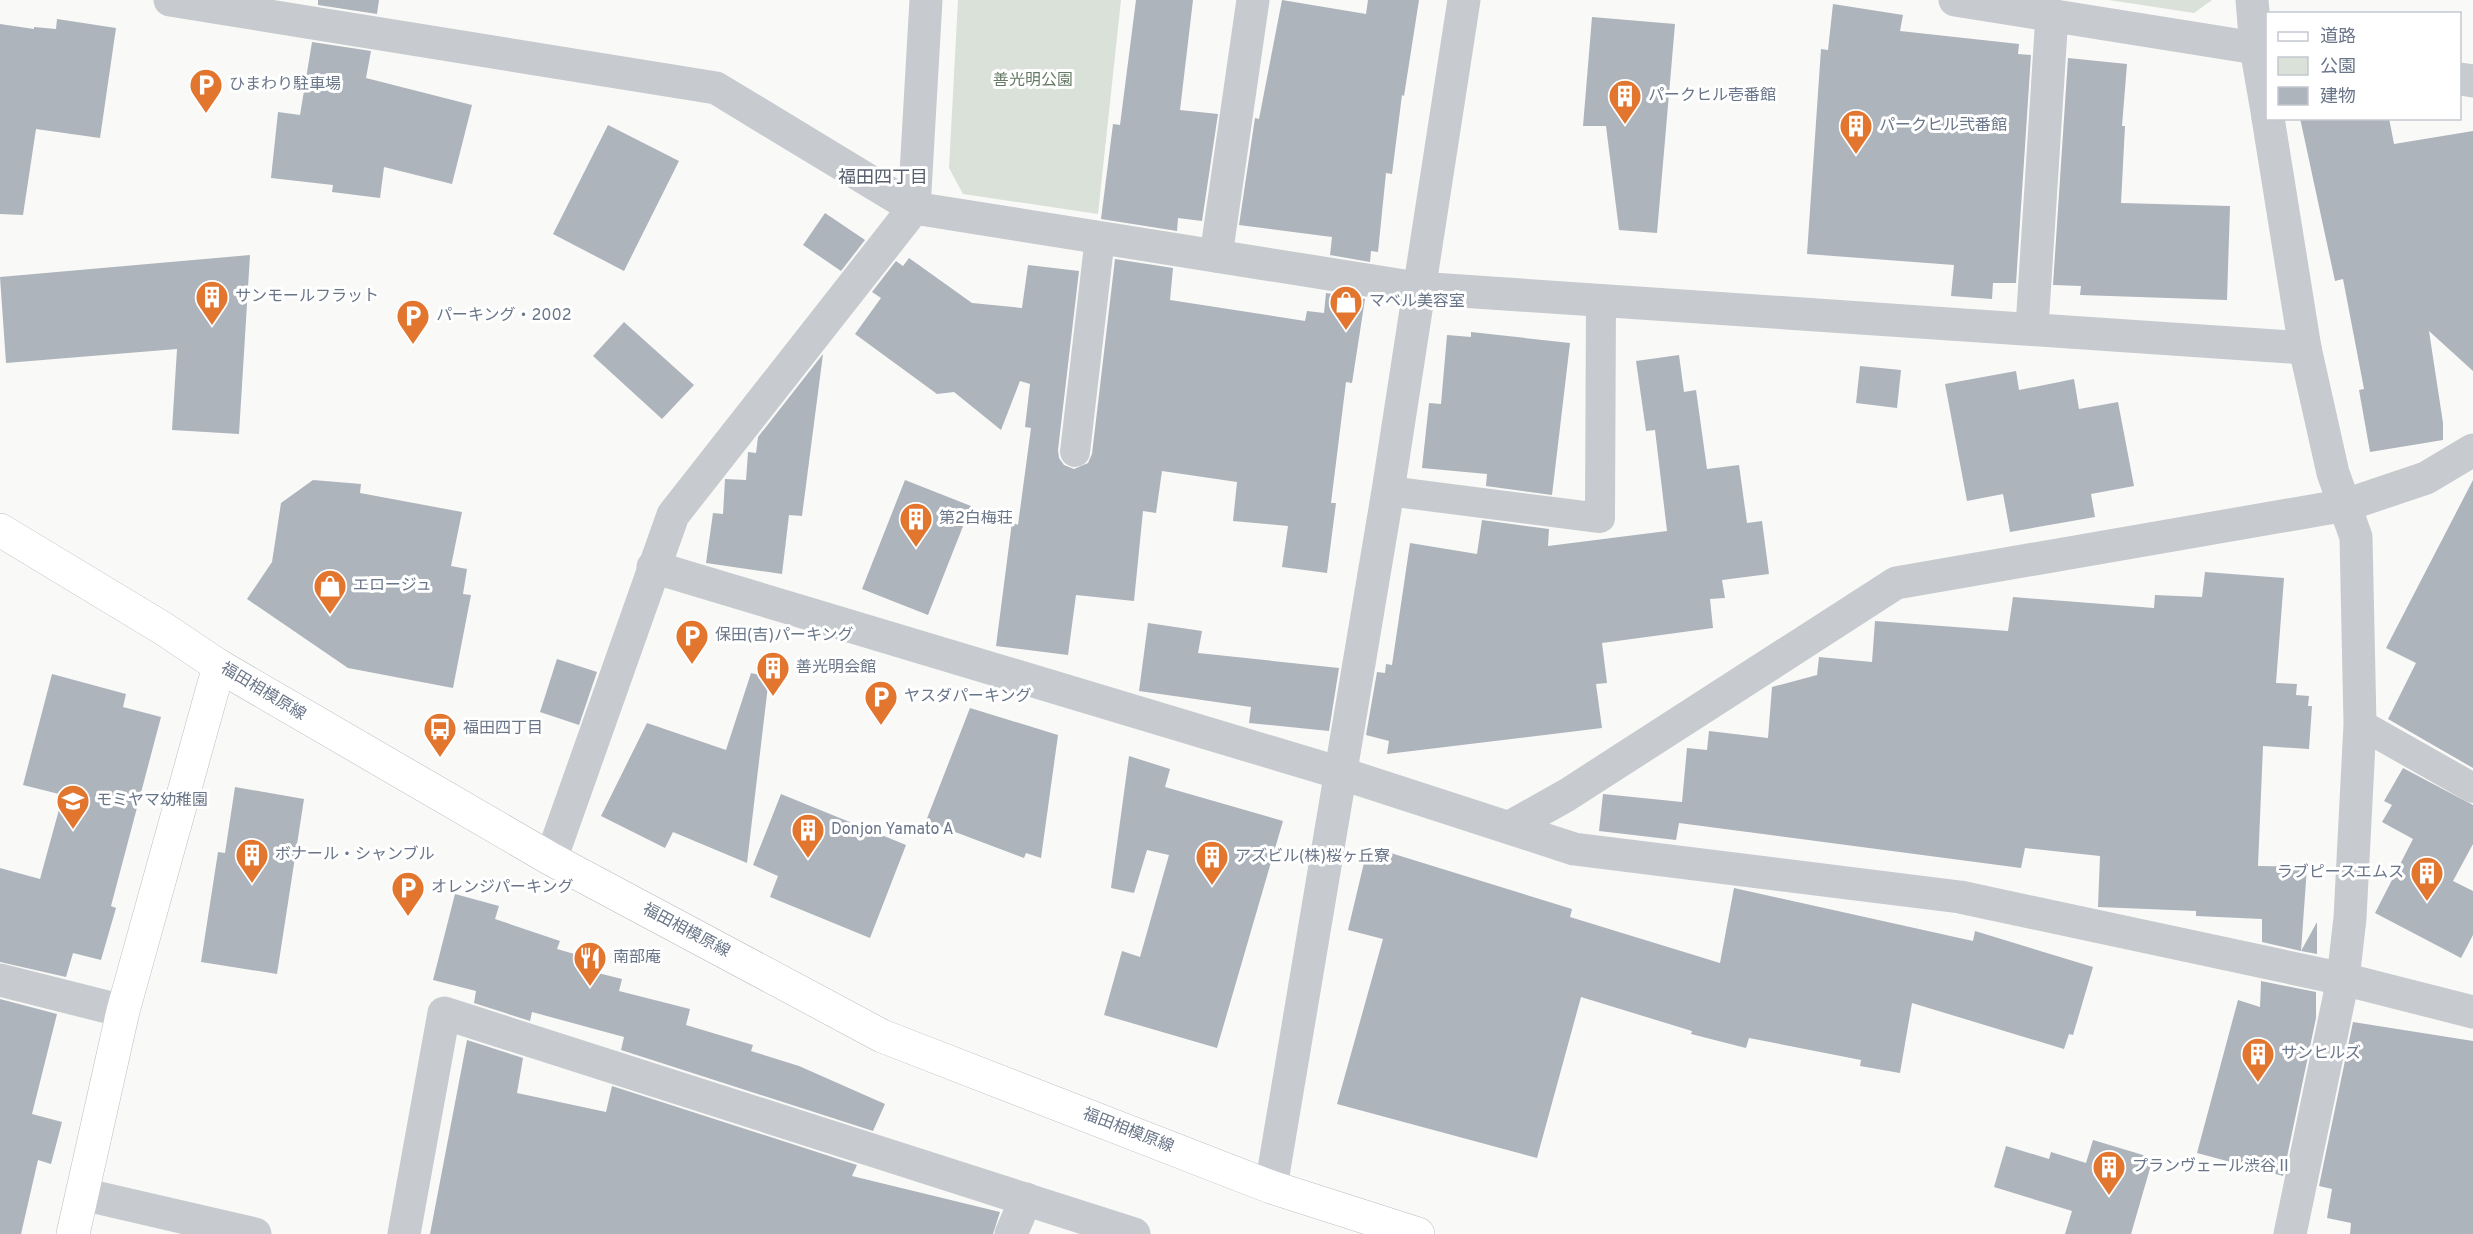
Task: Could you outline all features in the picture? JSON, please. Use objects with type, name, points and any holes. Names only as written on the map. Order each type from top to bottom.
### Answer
[{"type":"street","points":[[170,0],[716,88],[914,208],[1418,288],[2032,327],[2305,348]]},
{"type":"street","points":[[551,859],[673,515],[914,208],[927,0]]},
{"type":"street","points":[[1216,256],[1253,0]]},
{"type":"street","points":[[1271,1187],[1388,490],[1464,0]]},
{"type":"street","points":[[1955,0],[2262,49]]},
{"type":"street","points":[[2252,0],[2262,49],[2266,95]]},
{"type":"street","points":[[2032,327],[2052,15]]},
{"type":"street","points":[[2268,120],[2305,348],[2333,473],[2356,537],[2360,724],[2350,918],[2343,979],[2290,1234]]},
{"type":"street","points":[[1510,827],[1576,789],[1896,584],[2346,506],[2426,478],[2473,450]]},
{"type":"street","name":"福田相模原線","points":[[0,531],[164,629],[219,666],[551,859],[882,1036],[1271,1187],[1418,1234]]},
{"type":"street","points":[[653,567],[1340,773],[1574,849],[1960,897],[2343,979],[2473,1012]]},
{"type":"street","points":[[74,1234],[123,1011],[219,666]]},
{"type":"street","points":[[0,980],[123,1011]]},
{"type":"street","points":[[404,1234],[444,1013],[1134,1234]]},
{"type":"street","points":[[82,1194],[255,1234]]},
{"type":"street","points":[[1011,1234],[1026,1199]]},
{"type":"lane","points":[[1075,452],[1100,237]]},
{"type":"lane","points":[[1388,490],[1600,518],[1601,300]]},
{"type":"lane","points":[[2360,724],[2473,788]]},
{"type":"green space","name":"善光明公園","points":[[958,0],[1121,0],[1098,214],[963,194],[949,168]]},
{"type":"green space","points":[[2109,0],[2212,0],[2194,13]]},
{"type":"building","points":[[318,0],[379,0],[377,14],[318,5]]},
{"type":"building","points":[[1136,0],[1193,0],[1180,110],[1218,114],[1202,221],[1178,218],[1177,231],[1101,219],[1113,124],[1120,125]]},
{"type":"building","points":[[1282,0],[1366,14],[1368,0],[1419,0],[1404,96],[1402,95],[1392,174],[1386,173],[1378,252],[1371,251],[1370,262],[1330,255],[1332,237],[1239,225],[1255,118],[1259,119]]},
{"type":"building","points":[[1833,4],[1903,15],[1900,31],[2019,44],[2018,54],[2031,55],[2016,283],[1993,283],[1992,299],[1951,296],[1954,265],[1807,254],[1821,49],[1828,50]]},
{"type":"building","name":"パークヒル壱番館","points":[[1592,17],[1675,24],[1657,233],[1619,230],[1606,126],[1583,126]]},
{"type":"building","points":[[57,19],[116,28],[100,138],[36,129],[23,215],[0,214],[0,24],[34,29],[34,27],[56,29]]},
{"type":"building","points":[[312,42],[371,51],[366,78],[472,105],[452,184],[384,167],[380,198],[332,192],[333,185],[271,178],[278,112],[300,115]]},
{"type":"building","points":[[2068,58],[2127,64],[2122,126],[2125,126],[2121,203],[2230,206],[2227,300],[2080,295],[2081,286],[2053,285]]},
{"type":"building","points":[[2300,120],[2389,120],[2394,144],[2473,131],[2473,371],[2429,331],[2443,423],[2443,440],[2370,452],[2359,390],[2364,389],[2343,279],[2335,281]]},
{"type":"building","points":[[608,125],[679,161],[624,271],[553,234]]},
{"type":"building","points":[[825,213],[865,240],[841,271],[803,245]]},
{"type":"building","points":[[250,255],[239,434],[172,430],[177,349],[6,363],[0,277]]},
{"type":"building","points":[[909,258],[972,303],[1022,308],[1028,265],[1079,271],[1058,450],[1059,458],[1064,465],[1074,469],[1088,463],[1092,454],[1115,259],[1173,268],[1170,300],[1305,321],[1307,311],[1324,313],[1326,293],[1365,299],[1352,383],[1346,382],[1331,503],[1336,503],[1327,573],[1282,567],[1288,526],[1233,521],[1237,482],[1162,471],[1156,513],[1143,511],[1134,601],[1076,595],[1068,655],[996,646],[1012,522],[1018,525],[1031,428],[1025,427],[1030,384],[1020,381],[1001,430],[954,392],[937,394],[855,334],[881,298],[872,292],[896,261],[903,266]]},
{"type":"building","points":[[624,322],[694,385],[662,419],[593,356]]},
{"type":"building","points":[[1471,332],[1570,343],[1552,495],[1486,486],[1487,474],[1422,468],[1429,403],[1441,404],[1447,335],[1471,337]]},
{"type":"building","points":[[823,354],[802,516],[789,515],[782,574],[706,563],[713,513],[723,514],[725,479],[746,480],[748,452],[756,453],[758,437]]},
{"type":"building","points":[[1679,355],[1684,392],[1696,390],[1707,469],[1739,465],[1747,523],[1762,521],[1769,574],[1722,580],[1725,598],[1710,599],[1713,628],[1602,643],[1607,683],[1596,684],[1602,728],[1387,754],[1389,741],[1366,735],[1377,672],[1385,673],[1386,664],[1392,665],[1410,543],[1477,554],[1482,520],[1549,529],[1548,546],[1667,531],[1655,430],[1646,431],[1636,361]]},
{"type":"building","points":[[1860,366],[1901,370],[1897,408],[1856,403]]},
{"type":"building","points":[[2016,371],[2019,390],[2074,379],[2079,409],[2118,402],[2134,486],[2091,494],[2095,517],[2010,532],[2003,494],[1967,501],[1945,384]]},
{"type":"building","points":[[313,480],[361,484],[360,493],[462,512],[451,566],[467,569],[463,594],[471,595],[453,688],[348,668],[247,599],[272,562],[281,503]]},
{"type":"building","name":"第2白梅荘","points":[[905,480],[971,506],[928,615],[862,589]]},
{"type":"building","points":[[2473,480],[2473,768],[2388,719],[2416,663],[2386,648]]},
{"type":"building","points":[[2205,572],[2284,578],[2276,683],[2297,684],[2296,695],[2309,696],[2308,706],[2312,706],[2309,749],[2263,746],[2258,866],[2307,867],[2301,951],[2262,942],[2262,919],[2196,916],[2196,911],[2098,907],[2100,856],[2025,848],[2021,868],[1679,823],[1676,840],[1599,831],[1603,794],[1682,802],[1687,748],[1707,750],[1709,731],[1768,738],[1772,687],[1817,675],[1819,657],[1872,662],[1875,621],[2008,631],[2013,597],[2154,608],[2155,595],[2202,597]]},
{"type":"building","points":[[1148,623],[1202,631],[1198,653],[1339,668],[1329,731],[1249,723],[1251,707],[1139,691]]},
{"type":"building","points":[[557,659],[597,672],[579,725],[540,712]]},
{"type":"building","points":[[751,673],[769,677],[747,863],[673,832],[665,848],[601,816],[647,723],[726,750]]},
{"type":"building","name":"モミヤマ幼稚園","points":[[52,674],[126,694],[123,707],[161,717],[111,906],[116,908],[101,960],[73,953],[66,977],[0,962],[0,868],[40,879],[63,795],[23,785]]},
{"type":"building","points":[[970,708],[1058,735],[1041,858],[1026,853],[1024,858],[926,821]]},
{"type":"building","name":"アズビル(株)桜ヶ丘寮","points":[[1129,756],[1170,769],[1165,787],[1283,821],[1217,1048],[1104,1015],[1122,951],[1140,957],[1169,855],[1147,850],[1134,893],[1111,888]]},
{"type":"building","points":[[2403,768],[2473,805],[2473,844],[2453,881],[2473,891],[2473,935],[2461,958],[2375,913],[2413,839],[2382,822],[2392,805],[2384,801]]},
{"type":"building","name":"ボナール・シャンブル","points":[[235,787],[304,799],[277,974],[201,962],[218,852],[225,853]]},
{"type":"building","points":[[781,794],[906,845],[870,938],[770,897],[778,876],[753,865]]},
{"type":"building","points":[[1368,846],[1572,909],[1570,917],[1720,963],[1734,888],[1973,941],[1975,931],[2093,967],[2073,1035],[2069,1034],[2064,1049],[1912,1003],[1900,1073],[1860,1066],[1861,1060],[1749,1038],[1746,1048],[1691,1034],[1692,1031],[1581,997],[1537,1158],[1337,1104],[1383,939],[1348,930]]},
{"type":"building","points":[[455,894],[499,906],[495,919],[560,941],[557,949],[602,962],[598,973],[622,979],[619,991],[690,1009],[686,1025],[753,1045],[751,1051],[799,1066],[885,1104],[873,1131],[621,1050],[624,1037],[532,1012],[530,1021],[474,1003],[476,991],[433,980]]},
{"type":"building","points":[[2317,922],[2317,954],[2301,951]]},
{"type":"building","name":"サンヒルズ","points":[[2261,981],[2316,992],[2316,1018],[2283,1176],[2197,1153],[2238,1000],[2260,1007]]},
{"type":"building","points":[[0,999],[57,1014],[32,1114],[62,1122],[51,1164],[38,1160],[21,1234],[0,1234]]},
{"type":"building","points":[[2353,1022],[2473,1041],[2473,1234],[2350,1234],[2351,1223],[2327,1218],[2332,1189],[2319,1186]]},
{"type":"building","points":[[467,1040],[523,1058],[517,1093],[606,1112],[612,1086],[857,1165],[852,1176],[1000,1212],[993,1234],[430,1234]]},
{"type":"building","points":[[2093,1140],[2153,1158],[2131,1234],[2065,1234],[2072,1211],[1994,1187],[2006,1146],[2049,1159],[2051,1152],[2086,1163]]},
{"type":"place","name":"ひまわり駐車場","points":[[206,114]]},
{"type":"place","name":"パークヒル壱番館","points":[[1625,125]]},
{"type":"place","name":"パークヒル弐番館","points":[[1856,155]]},
{"type":"place","name":"サンモールフラット","points":[[212,326]]},
{"type":"place","name":"マベル美容室","points":[[1346,331]]},
{"type":"place","name":"パーキング・2002","points":[[413,345]]},
{"type":"place","name":"第2白梅荘","points":[[916,548]]},
{"type":"place","name":"エロージュ","points":[[330,615]]},
{"type":"place","name":"保田(吉)パーキング","points":[[692,665]]},
{"type":"place","name":"善光明会館","points":[[773,697]]},
{"type":"place","name":"ヤスダパーキング","points":[[881,726]]},
{"type":"place","name":"福田四丁目","points":[[440,758]]},
{"type":"place","name":"モミヤマ幼稚園","points":[[73,830]]},
{"type":"place","name":"Donjon Yamato A","points":[[808,859]]},
{"type":"place","name":"ボナール・シャンブル","points":[[252,884]]},
{"type":"place","name":"アズビル(株)桜ヶ丘寮","points":[[1212,886]]},
{"type":"place","name":"ラブピースエムス","points":[[2427,902]]},
{"type":"place","name":"オレンジパーキング","points":[[408,917]]},
{"type":"place","name":"南部庵","points":[[590,987]]},
{"type":"place","name":"サンヒルズ","points":[[2258,1083]]},
{"type":"place","name":"プランヴェール渋谷Ⅱ","points":[[2109,1196]]},
{"type":"district","name":"福田四丁目","points":[[883,178]]}]
